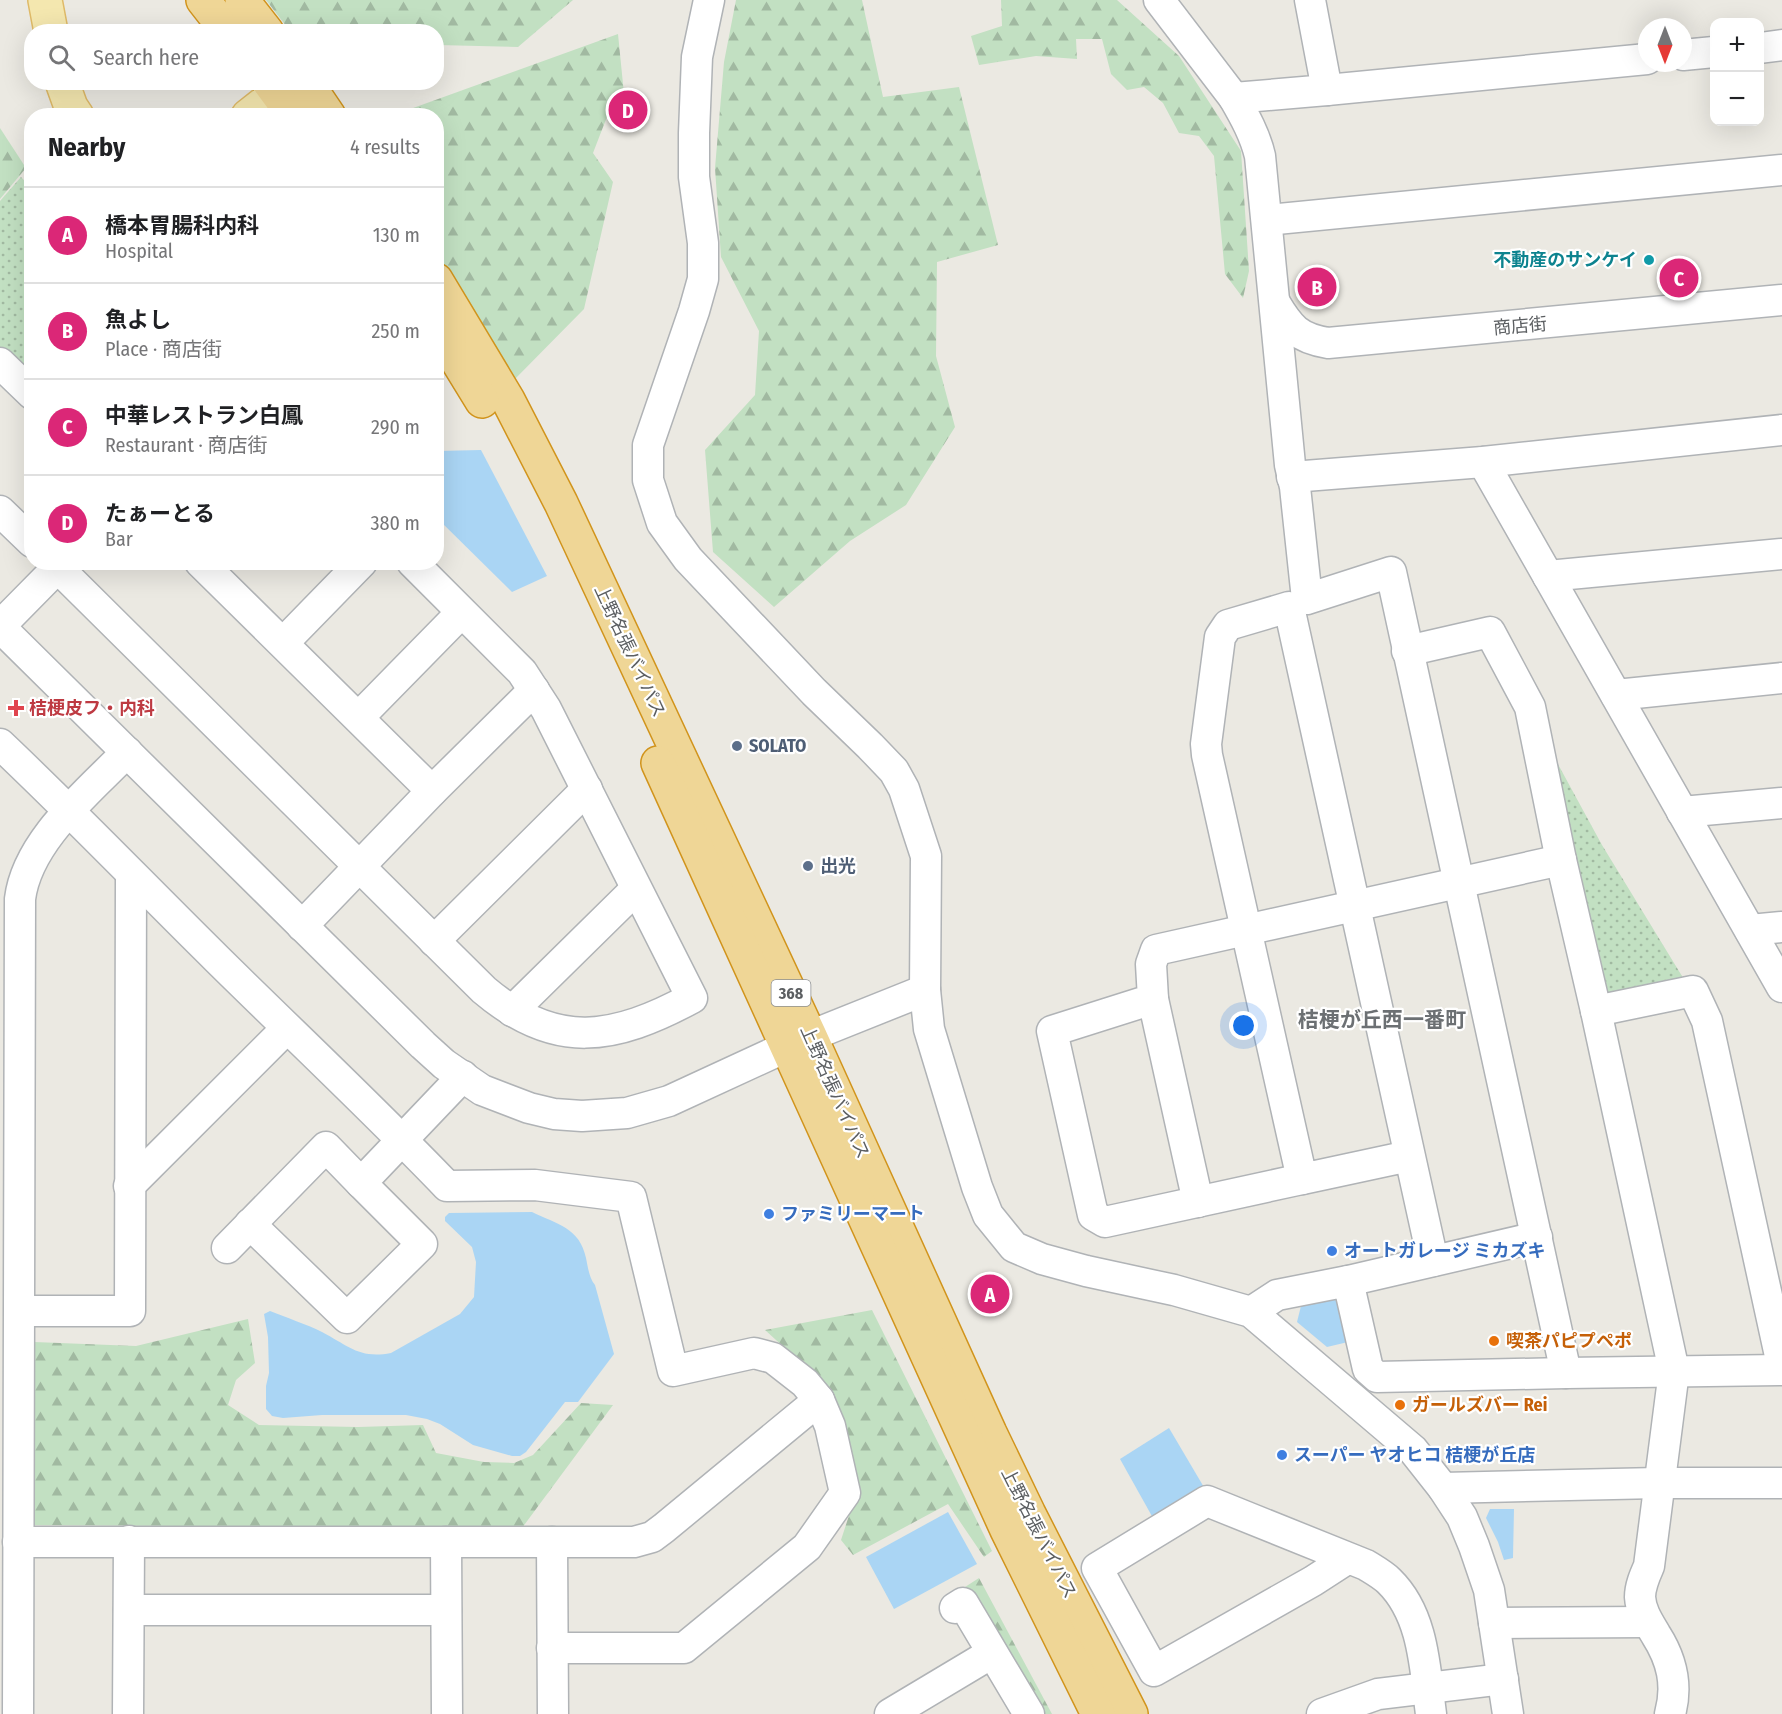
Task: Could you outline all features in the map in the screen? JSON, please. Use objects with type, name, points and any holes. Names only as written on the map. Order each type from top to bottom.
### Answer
[{"type":"highway","points":[[203,0],[222,24]]},
{"type":"highway","points":[[242,0],[261,24]]},
{"type":"highway","points":[[287,91],[316,108]]},
{"type":"highway","name":"上野名張バイパス","points":[[444,293],[508,400],[561,503],[799,1042],[1007,1530],[1098,1714]]},
{"type":"highway","name":"上野名張バイパス","points":[[444,339],[490,415],[543,513],[1029,1514],[1131,1714]]},
{"type":"main road","points":[[45,0],[50,24]]},
{"type":"main road","points":[[65,90],[71,108]]},
{"type":"main road","points":[[260,108],[287,91]]},
{"type":"street","points":[[709,0],[697,57],[694,133],[694,177],[703,243],[703,279],[648,445],[648,480],[662,523],[688,559],[814,692],[894,771],[904,789],[926,856],[925,990],[928,1029],[977,1187],[988,1215],[1014,1247],[1042,1258],[1086,1271],[1174,1290],[1251,1312],[1413,1450],[1462,1517],[1474,1546],[1488,1590],[1508,1714]]},
{"type":"street","points":[[1159,0],[1234,98],[1257,141],[1292,477],[1298,603],[1355,905],[1433,1261]]},
{"type":"street","points":[[1310,0],[1327,90]]},
{"type":"street","points":[[1764,47],[1782,45]]},
{"type":"street","points":[[1692,54],[1710,52]]},
{"type":"street","points":[[1234,98],[1638,60]]},
{"type":"street","points":[[1267,220],[1782,170]]},
{"type":"street","name":"商店街","points":[[1275,303],[1291,328],[1304,338],[1328,343],[1782,300]]},
{"type":"street","points":[[0,363],[24,386]]},
{"type":"street","points":[[1292,477],[1483,462],[1782,430]]},
{"type":"street","points":[[1483,462],[1782,987]]},
{"type":"street","points":[[0,511],[24,534]]},
{"type":"street","points":[[1548,576],[1782,554]]},
{"type":"street","points":[[52,570],[0,627],[423,1046],[444,1064],[482,1090],[529,1108],[554,1114],[627,1113],[669,1101],[799,1042],[925,990]]},
{"type":"street","points":[[64,570],[434,941],[484,990],[512,1011],[546,1027],[584,1033],[620,1029],[641,1023],[692,998],[546,709],[534,690],[522,672],[420,570]]},
{"type":"street","points":[[212,570],[432,791]]},
{"type":"street","points":[[283,643],[354,570]]},
{"type":"street","points":[[1302,1179],[1206,744],[1220,637],[1228,625],[1391,572],[1566,1373]]},
{"type":"street","points":[[359,717],[461,613]]},
{"type":"street","points":[[1407,651],[1490,632],[1530,707],[1561,860],[1674,1371],[1649,1566],[1640,1597],[1647,1622],[1656,1634],[1670,1664],[1674,1679],[1675,1698],[1670,1714]]},
{"type":"street","points":[[1616,695],[1782,678]]},
{"type":"street","points":[[302,926],[432,791],[534,690]]},
{"type":"street","points":[[0,744],[70,810],[131,874],[403,1140],[447,1186],[535,1185],[631,1197],[673,1371],[754,1353],[774,1358],[805,1383],[819,1400],[830,1426],[845,1493],[807,1547],[684,1648],[552,1648]]},
{"type":"street","points":[[18,1714],[9,1629],[18,1542],[20,1311],[10,1199],[22,887],[37,853],[70,810],[127,752]]},
{"type":"street","points":[[434,941],[587,789]]},
{"type":"street","points":[[1682,812],[1782,803]]},
{"type":"street","points":[[1198,1202],[1153,999],[1151,964],[1156,950],[1246,928],[1561,860]]},
{"type":"street","points":[[20,1311],[130,1311],[131,874]]},
{"type":"street","points":[[512,1011],[636,889]]},
{"type":"street","points":[[1750,930],[1782,927]]},
{"type":"street","points":[[1596,1011],[1693,991],[1707,1021],[1782,1365]]},
{"type":"street","points":[[1153,999],[1052,1031],[1093,1215],[1105,1222],[1409,1156]]},
{"type":"street","points":[[129,1186],[287,1028]]},
{"type":"street","points":[[361,1183],[463,1076]]},
{"type":"street","points":[[227,1248],[250,1224],[326,1147],[422,1244],[347,1318],[250,1224]]},
{"type":"street","points":[[1251,1312],[1277,1295],[1537,1237]]},
{"type":"street","points":[[1348,1281],[1368,1369],[1377,1377],[1782,1370]]},
{"type":"street","points":[[18,1542],[634,1542],[652,1537],[819,1400]]},
{"type":"street","points":[[1443,1488],[1658,1483],[1782,1483]]},
{"type":"street","points":[[1347,1559],[1313,1581],[1154,1671],[1097,1568],[1207,1501],[1366,1565],[1388,1580],[1407,1603],[1418,1629],[1429,1701]]},
{"type":"street","points":[[128,1714],[129,1541]]},
{"type":"street","points":[[446,1542],[447,1714]]},
{"type":"street","points":[[552,1542],[553,1714]]},
{"type":"street","points":[[955,1608],[963,1603],[1029,1714]]},
{"type":"street","points":[[129,1610],[446,1610]]},
{"type":"street","points":[[1494,1623],[1647,1622]]},
{"type":"street","points":[[890,1714],[993,1653]]},
{"type":"street","points":[[1322,1714],[1378,1694],[1429,1701],[1503,1679]]},
{"type":"green space","points":[[266,0],[573,0],[518,47],[444,45],[444,24],[285,24]]},
{"type":"green space","points":[[736,0],[862,0],[883,97],[959,87],[998,245],[937,262],[936,356],[955,427],[906,505],[850,541],[774,607],[713,552],[705,450],[755,395],[759,331],[721,257],[715,168],[724,62]]},
{"type":"green space","points":[[1001,0],[1117,0],[1179,56],[1241,151],[1249,271],[1243,298],[1225,274],[1214,156],[1199,136],[1179,133],[1163,103],[1144,87],[1127,90],[1111,74],[1102,39],[1076,39],[1077,59],[1036,56],[979,65],[971,36],[1002,26]]},
{"type":"green space","points":[[618,34],[625,104],[610,109],[593,153],[613,182],[584,309],[513,381],[444,268],[444,108],[413,108]]},
{"type":"green space","points":[[0,128],[24,165],[24,170],[0,199]]},
{"type":"green space","points":[[21,177],[24,180],[24,374],[0,350],[0,201]]},
{"type":"green space","points":[[1541,733],[1602,845],[1685,981],[1599,994]]},
{"type":"green space","points":[[872,1310],[992,1551],[984,1557],[948,1504],[853,1555],[841,1540],[858,1488],[831,1390],[765,1330]]},
{"type":"green space","points":[[248,1319],[255,1363],[236,1380],[228,1405],[259,1425],[358,1427],[423,1425],[436,1453],[484,1462],[514,1463],[533,1455],[581,1403],[613,1405],[522,1528],[29,1525],[34,1342],[136,1346]]},
{"type":"green space","points":[[979,1578],[1052,1714],[1038,1714],[965,1587]]},
{"type":"water","points":[[481,450],[547,576],[512,592],[444,525],[444,451]]},
{"type":"water","points":[[532,1212],[566,1228],[579,1240],[595,1285],[614,1354],[578,1402],[565,1402],[526,1452],[520,1456],[512,1456],[473,1445],[440,1424],[406,1415],[322,1415],[283,1418],[272,1416],[266,1409],[266,1386],[269,1373],[268,1337],[264,1314],[270,1311],[303,1324],[362,1353],[391,1353],[460,1314],[474,1297],[476,1262],[472,1247],[445,1221],[449,1213]]},
{"type":"water","points":[[1330,1296],[1340,1304],[1348,1342],[1327,1347],[1297,1322],[1302,1302]]},
{"type":"water","points":[[1169,1428],[1205,1489],[1153,1518],[1120,1459]]},
{"type":"water","points":[[1490,1509],[1514,1509],[1513,1558],[1504,1560],[1486,1518]]},
{"type":"water","points":[[948,1512],[977,1564],[894,1609],[866,1557]]},
{"type":"place","name":"たぁーとる","points":[[628,110]]},
{"type":"place","name":"不動産のサンケイ","points":[[1649,260]]},
{"type":"place","name":"中華レストラン白鳳","points":[[1679,278]]},
{"type":"place","name":"魚よし","points":[[1317,287]]},
{"type":"place","name":"桔梗皮フ・内科","points":[[16,708]]},
{"type":"place","name":"SOLATO","points":[[737,746]]},
{"type":"place","name":"出光","points":[[808,866]]},
{"type":"place","name":"ファミリーマート","points":[[769,1214]]},
{"type":"place","name":"オートガレージ ミカズキ","points":[[1332,1251]]},
{"type":"place","name":"橋本胃腸科内科","points":[[990,1294]]},
{"type":"place","name":"喫茶パピプペポ","points":[[1494,1341]]},
{"type":"place","name":"ガールズバー Rei","points":[[1400,1405]]},
{"type":"place","name":"スーパー ヤオヒコ 桔梗が丘店","points":[[1282,1455]]},
{"type":"district","name":"桔梗が丘西一番町","points":[[1382,1020]]}]
